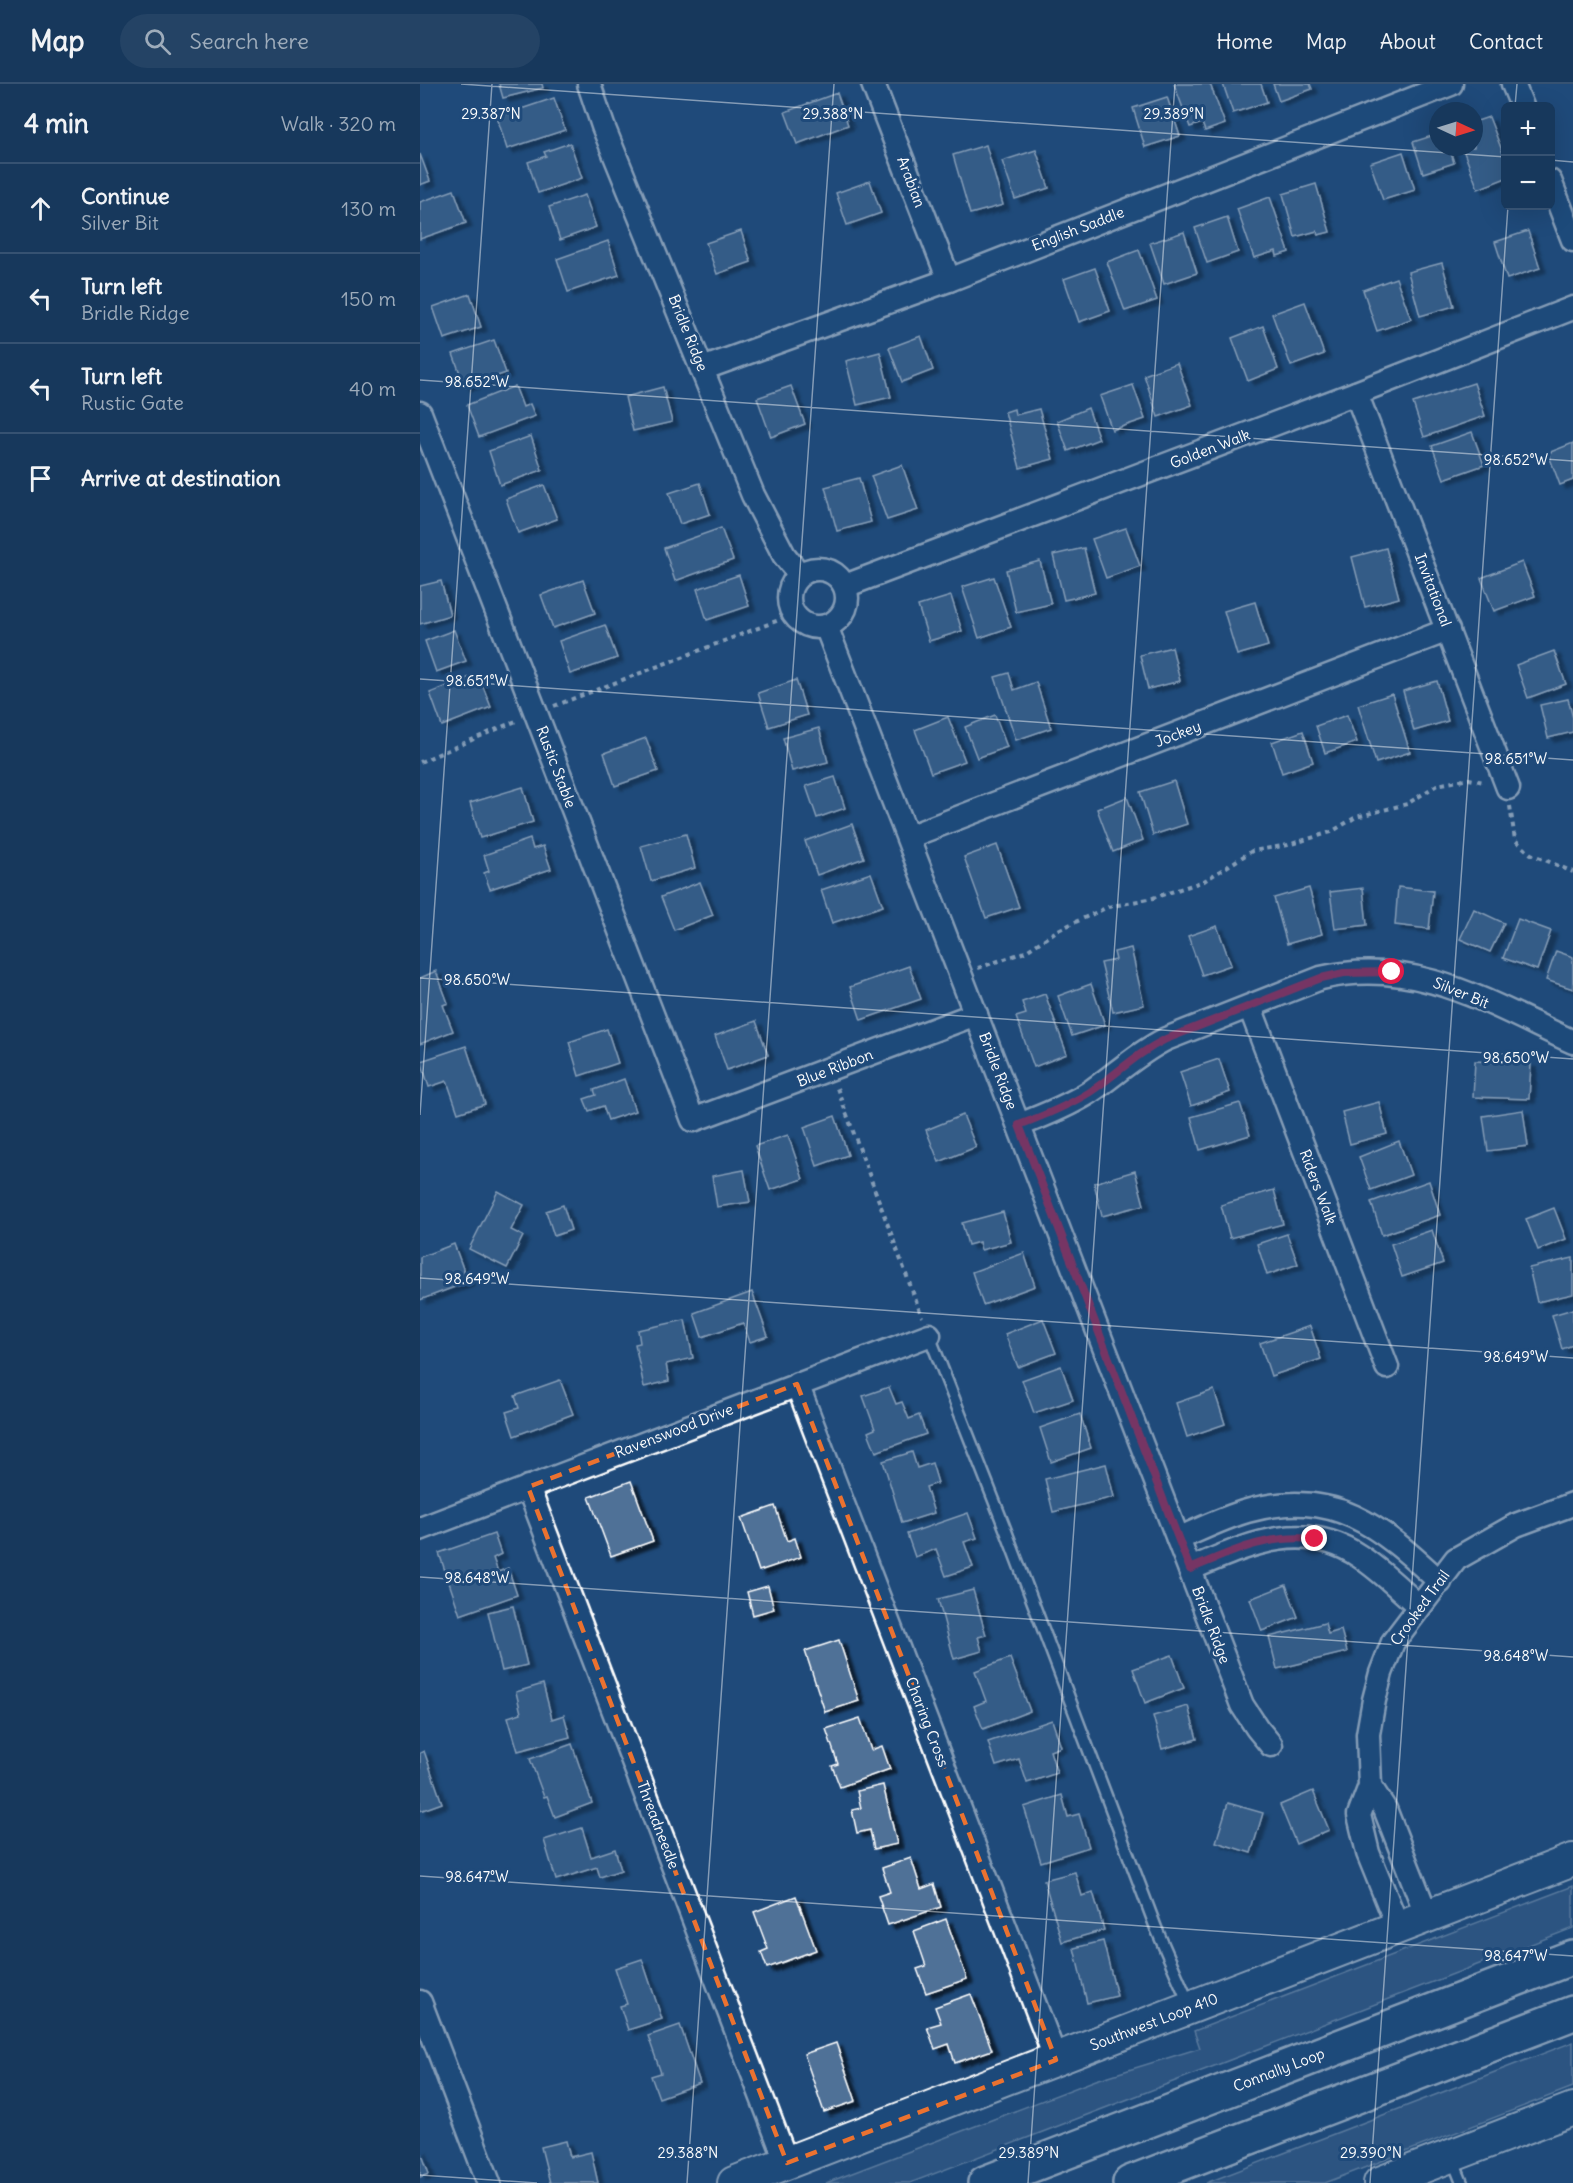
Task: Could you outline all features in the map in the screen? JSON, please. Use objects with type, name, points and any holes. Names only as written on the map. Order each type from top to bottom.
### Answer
[{"type":"highway","name":"Connally Loop","points":[[985,2183],[1573,1957]]},
{"type":"highway","points":[[1130,2183],[1573,2013]]},
{"type":"main road","name":"Southwest Loop 410","points":[[734,2183],[1573,1860]]},
{"type":"main road","points":[[1380,2183],[1457,2169],[1573,2109]]},
{"type":"street","name":"Bridle Ridge","points":[[589,84],[603,126],[753,495],[784,555],[800,575]]},
{"type":"street","name":"Arabian","points":[[873,84],[949,280]]},
{"type":"street","name":"English Saddle","points":[[702,369],[949,280],[1452,84]]},
{"type":"street","points":[[1513,84],[1520,102]]},
{"type":"street","points":[[1555,193],[1573,240]]},
{"type":"street","name":"Golden Walk","points":[[845,586],[1356,393],[1573,308]]},
{"type":"street","name":"Invitational","points":[[1356,393],[1508,788]]},
{"type":"street","name":"Rustic Stable","points":[[420,413],[693,1120]]},
{"type":"street","points":[[810,570],[830,571],[845,586],[847,598],[844,610],[837,620],[826,626],[807,624],[793,611],[790,592],[794,582],[800,575],[810,570]]},
{"type":"street","name":"Bridle Ridge","points":[[826,626],[1242,1705],[1271,1745]]},
{"type":"street","name":"Jockey","points":[[908,837],[1448,630]]},
{"type":"street","name":"Silver Bit","points":[[1019,1125],[1049,1113],[1089,1092],[1144,1050],[1166,1039],[1321,978],[1344,973],[1392,972],[1447,984],[1573,1042]]},
{"type":"street","name":"Riders Walk","points":[[1250,1007],[1387,1367]]},
{"type":"street","name":"Blue Ribbon","points":[[693,1120],[976,1014]]},
{"type":"street","name":"Ravenswood Drive","points":[[420,1530],[929,1335]]},
{"type":"street","name":"Charing Cross","points":[[797,1384],[1056,2060]]},
{"type":"street","name":"Threadneedle","points":[[528,1487],[787,2163]]},
{"type":"street","points":[[1178,1539],[1244,1512],[1262,1508],[1287,1504],[1326,1507],[1346,1512],[1376,1527],[1440,1582]]},
{"type":"street","name":"Crooked Trail","points":[[1398,1927],[1368,1853],[1359,1815],[1370,1786],[1368,1734],[1381,1673],[1393,1642],[1455,1559],[1516,1525],[1573,1504]]},
{"type":"street","points":[[1190,1569],[1261,1541],[1282,1538],[1315,1539],[1340,1545],[1358,1555],[1419,1606]]},
{"type":"street","name":"Crooked Trail","points":[[1370,1786],[1385,1809],[1427,1916]]},
{"type":"street","points":[[420,2002],[489,2183]]},
{"type":"lane","points":[[929,1335],[1156,1928],[1191,2008]]},
{"type":"path","points":[[420,762],[536,712],[779,620],[793,611]]},
{"type":"path","points":[[961,974],[1025,952],[1058,930],[1108,907],[1153,898],[1204,881],[1252,851],[1288,845],[1332,832],[1356,817],[1407,804],[1437,785],[1469,779],[1508,788],[1515,840],[1531,854],[1573,872]]},
{"type":"path","points":[[831,1070],[929,1335]]},
{"type":"highlighted area","points":[[797,1384],[1056,2060],[787,2163],[528,1487]]},
{"type":"shaded area","points":[[1573,1886],[1573,1928],[910,2183],[826,2183],[1096,2080],[1200,2048],[1194,2031]]},
{"type":"shaded area","points":[[1573,2042],[1573,2087],[1325,2183],[1206,2183]]},
{"type":"building","points":[[499,84],[542,84],[543,88],[503,98]]},
{"type":"building","points":[[1174,84],[1210,84],[1225,124],[1205,131],[1202,123],[1190,127]]},
{"type":"building","points":[[1223,84],[1261,84],[1267,102],[1233,113]]},
{"type":"building","points":[[1273,84],[1310,84],[1312,89],[1279,101]]},
{"type":"building","points":[[837,93],[848,125],[797,144],[785,112]]},
{"type":"building","points":[[1167,97],[1180,136],[1145,147],[1133,108]]},
{"type":"building","points":[[554,98],[565,130],[507,149],[497,117]]},
{"type":"building","points":[[1489,117],[1501,148],[1501,180],[1478,189],[1465,156],[1483,156],[1483,119]]},
{"type":"building","points":[[1429,137],[1429,156],[1452,156],[1454,163],[1423,173],[1413,142]]},
{"type":"building","points":[[570,143],[582,178],[538,193],[528,162],[546,156],[544,152]]},
{"type":"building","points":[[986,145],[1003,205],[970,214],[953,155]]},
{"type":"building","points":[[1036,150],[1049,188],[1015,199],[1002,161]]},
{"type":"building","points":[[1403,152],[1415,190],[1383,200],[1370,163]]},
{"type":"building","points":[[420,154],[430,181],[420,185]]},
{"type":"building","points":[[870,181],[881,213],[847,225],[836,193]]},
{"type":"building","points":[[1316,184],[1330,232],[1318,235],[1317,231],[1295,237],[1283,194]]},
{"type":"building","points":[[454,190],[466,223],[420,239],[420,202]]},
{"type":"building","points":[[585,195],[596,227],[560,240],[549,207]]},
{"type":"building","points":[[1270,197],[1289,252],[1277,256],[1276,251],[1254,258],[1237,209]]},
{"type":"building","points":[[1227,217],[1238,252],[1207,263],[1195,228]]},
{"type":"building","points":[[741,231],[751,262],[717,274],[706,243]]},
{"type":"building","points":[[1528,231],[1540,268],[1507,279],[1495,242]]},
{"type":"building","points":[[1184,232],[1197,273],[1164,284],[1150,243]]},
{"type":"building","points":[[608,241],[619,275],[568,292],[557,259]]},
{"type":"building","points":[[1139,250],[1157,300],[1125,311],[1107,262]]},
{"type":"building","points":[[1442,263],[1454,306],[1420,316],[1408,272]]},
{"type":"building","points":[[1095,268],[1110,311],[1079,322],[1064,279]]},
{"type":"building","points":[[1396,278],[1411,319],[1377,331],[1363,290]]},
{"type":"building","points":[[470,294],[481,327],[444,339],[433,307]]},
{"type":"building","points":[[1305,302],[1324,354],[1291,366],[1272,314]]},
{"type":"building","points":[[1263,326],[1278,369],[1248,381],[1232,338]]},
{"type":"building","points":[[921,336],[933,370],[902,382],[889,348]]},
{"type":"building","points":[[494,340],[506,373],[465,387],[453,354]]},
{"type":"building","points":[[880,352],[891,397],[857,405],[846,361]]},
{"type":"building","points":[[1177,363],[1192,405],[1158,417],[1144,375]]},
{"type":"building","points":[[1474,383],[1485,416],[1424,437],[1413,403]]},
{"type":"building","points":[[1133,385],[1145,419],[1112,430],[1100,396]]},
{"type":"building","points":[[515,386],[523,407],[530,404],[535,416],[479,437],[467,405]]},
{"type":"building","points":[[791,386],[805,424],[771,437],[757,398]]},
{"type":"building","points":[[663,387],[672,422],[633,431],[625,397]]},
{"type":"building","points":[[1088,408],[1099,439],[1068,451],[1057,421]]},
{"type":"building","points":[[1014,409],[1015,415],[1039,409],[1053,459],[1020,468],[1005,412]]},
{"type":"building","points":[[1472,432],[1484,465],[1444,479],[1432,446]]},
{"type":"building","points":[[531,436],[542,470],[500,485],[489,451]]},
{"type":"building","points":[[1573,443],[1573,480],[1560,485],[1548,453]]},
{"type":"building","points":[[902,465],[918,510],[887,520],[871,476]]},
{"type":"building","points":[[859,478],[871,522],[837,531],[825,487]]},
{"type":"building","points":[[700,483],[710,514],[680,524],[669,493]]},
{"type":"building","points":[[544,485],[557,519],[518,533],[506,499]]},
{"type":"building","points":[[721,528],[733,560],[675,581],[664,548]]},
{"type":"building","points":[[1126,528],[1140,566],[1106,578],[1092,539]]},
{"type":"building","points":[[1084,548],[1095,593],[1064,600],[1053,555]]},
{"type":"building","points":[[1386,548],[1399,598],[1365,607],[1352,557]]},
{"type":"building","points":[[1040,561],[1051,604],[1016,612],[1006,570]]},
{"type":"building","points":[[1522,562],[1535,596],[1494,611],[1481,578]]},
{"type":"building","points":[[739,575],[749,606],[707,620],[697,589]]},
{"type":"building","points":[[994,577],[1011,627],[979,638],[962,587]]},
{"type":"building","points":[[583,580],[595,613],[553,628],[541,595]]},
{"type":"building","points":[[441,581],[450,615],[420,624],[420,586]]},
{"type":"building","points":[[951,596],[962,631],[929,641],[918,606]]},
{"type":"building","points":[[1255,602],[1268,646],[1237,655],[1224,611]]},
{"type":"building","points":[[605,625],[617,658],[570,674],[559,641]]},
{"type":"building","points":[[454,630],[466,661],[436,672],[425,641]]},
{"type":"building","points":[[1172,647],[1180,681],[1148,689],[1140,655]]},
{"type":"building","points":[[1554,651],[1566,684],[1528,698],[1516,665]]},
{"type":"building","points":[[1009,673],[1014,690],[1036,682],[1051,728],[1016,740],[995,677]]},
{"type":"building","points":[[478,674],[491,707],[442,726],[430,693]]},
{"type":"building","points":[[796,680],[807,715],[769,727],[758,693]]},
{"type":"building","points":[[1437,681],[1448,721],[1414,731],[1403,691]]},
{"type":"building","points":[[1392,694],[1410,752],[1376,763],[1358,705]]},
{"type":"building","points":[[1568,699],[1573,718],[1573,732],[1548,738],[1540,705]]},
{"type":"building","points":[[995,715],[1007,747],[977,758],[965,727]]},
{"type":"building","points":[[1347,715],[1357,742],[1325,753],[1316,726]]},
{"type":"building","points":[[948,717],[965,761],[931,773],[915,730]]},
{"type":"building","points":[[819,728],[828,762],[792,771],[783,738]]},
{"type":"building","points":[[1303,731],[1313,762],[1282,773],[1272,742]]},
{"type":"building","points":[[646,738],[658,771],[615,786],[604,753]]},
{"type":"building","points":[[835,777],[845,808],[817,818],[806,786]]},
{"type":"building","points":[[1174,781],[1187,824],[1153,835],[1140,792]]},
{"type":"building","points":[[523,787],[533,822],[480,838],[470,803]]},
{"type":"building","points":[[1127,797],[1143,840],[1113,852],[1097,809]]},
{"type":"building","points":[[852,824],[864,858],[817,875],[805,841]]},
{"type":"building","points":[[686,834],[695,868],[651,881],[641,846]]},
{"type":"building","points":[[530,839],[533,849],[543,846],[551,869],[490,889],[484,873],[489,871],[484,855]]},
{"type":"building","points":[[997,845],[1019,907],[986,918],[964,857]]},
{"type":"building","points":[[871,873],[883,906],[832,923],[821,890]]},
{"type":"building","points":[[700,882],[713,915],[674,930],[661,897]]},
{"type":"building","points":[[1398,887],[1433,891],[1429,929],[1395,925]]},
{"type":"building","points":[[1309,888],[1322,934],[1287,944],[1274,898]]},
{"type":"building","points":[[1363,888],[1367,925],[1335,929],[1330,892]]},
{"type":"building","points":[[1474,909],[1504,923],[1490,952],[1460,939]]},
{"type":"building","points":[[1518,919],[1551,931],[1537,970],[1503,958]]},
{"type":"building","points":[[1217,926],[1231,965],[1202,975],[1188,936]]},
{"type":"building","points":[[1131,948],[1144,1005],[1113,1012],[1101,963],[1116,960],[1114,952]]},
{"type":"building","points":[[1556,951],[1573,957],[1573,989],[1546,980]]},
{"type":"building","points":[[909,966],[921,999],[861,1020],[850,987]]},
{"type":"building","points":[[436,971],[448,1003],[443,1005],[453,1031],[420,1044],[420,978]]},
{"type":"building","points":[[1091,984],[1105,1025],[1072,1036],[1058,996]]},
{"type":"building","points":[[1045,994],[1067,1054],[1034,1067],[1016,1017],[1026,1014],[1022,1002]]},
{"type":"building","points":[[756,1021],[768,1055],[727,1070],[715,1036]]},
{"type":"building","points":[[607,1029],[618,1063],[579,1076],[569,1042]]},
{"type":"building","points":[[466,1046],[485,1104],[458,1113],[447,1081],[429,1087],[421,1061]]},
{"type":"building","points":[[1219,1059],[1230,1092],[1191,1106],[1180,1072]]},
{"type":"building","points":[[1475,1061],[1531,1064],[1529,1099],[1473,1097]]},
{"type":"building","points":[[624,1079],[635,1111],[608,1120],[603,1106],[589,1111],[584,1099],[596,1095],[594,1090]]},
{"type":"building","points":[[1379,1102],[1387,1134],[1350,1144],[1342,1112]]},
{"type":"building","points":[[1240,1103],[1250,1135],[1200,1150],[1191,1117]]},
{"type":"building","points":[[1523,1110],[1528,1146],[1488,1151],[1483,1116]]},
{"type":"building","points":[[963,1115],[976,1147],[939,1162],[926,1130]]},
{"type":"building","points":[[835,1116],[848,1155],[817,1166],[804,1127]]},
{"type":"building","points":[[788,1135],[803,1179],[770,1190],[755,1146]]},
{"type":"building","points":[[1399,1141],[1411,1175],[1371,1190],[1359,1157]]},
{"type":"building","points":[[744,1170],[750,1202],[717,1207],[712,1176]]},
{"type":"building","points":[[1135,1171],[1144,1205],[1102,1216],[1094,1183]]},
{"type":"building","points":[[1429,1181],[1440,1215],[1382,1235],[1371,1202]]},
{"type":"building","points":[[1274,1190],[1283,1224],[1230,1238],[1221,1205]]},
{"type":"building","points":[[498,1191],[524,1205],[511,1230],[523,1236],[507,1268],[469,1249]]},
{"type":"building","points":[[563,1205],[571,1230],[554,1236],[546,1211]]},
{"type":"building","points":[[1554,1208],[1566,1239],[1538,1250],[1526,1219]]},
{"type":"building","points":[[1003,1212],[1011,1242],[981,1250],[979,1242],[968,1245],[962,1223]]},
{"type":"building","points":[[1432,1230],[1443,1263],[1402,1277],[1391,1244]]},
{"type":"building","points":[[1287,1234],[1298,1264],[1267,1275],[1257,1244]]},
{"type":"building","points":[[454,1244],[468,1282],[420,1300],[420,1257]]},
{"type":"building","points":[[1024,1253],[1035,1286],[983,1305],[972,1272]]},
{"type":"building","points":[[1573,1258],[1573,1294],[1537,1302],[1529,1268]]},
{"type":"building","points":[[752,1292],[768,1336],[750,1342],[743,1323],[702,1337],[694,1313]]},
{"type":"building","points":[[1573,1309],[1573,1345],[1562,1349],[1552,1315]]},
{"type":"building","points":[[1043,1319],[1056,1353],[1018,1367],[1005,1334]]},
{"type":"building","points":[[685,1320],[693,1358],[666,1364],[669,1381],[644,1387],[635,1344],[640,1343],[638,1330]]},
{"type":"building","points":[[1310,1326],[1321,1359],[1271,1376],[1260,1343]]},
{"type":"building","points":[[1061,1366],[1073,1400],[1034,1413],[1022,1380]]},
{"type":"building","points":[[560,1380],[573,1414],[514,1436],[506,1412],[519,1408],[515,1396]]},
{"type":"building","points":[[889,1387],[896,1404],[902,1402],[909,1419],[919,1415],[926,1434],[876,1452],[868,1432],[875,1429],[863,1396]]},
{"type":"building","points":[[1214,1390],[1225,1424],[1187,1437],[1176,1403]]},
{"type":"building","points":[[1080,1414],[1091,1448],[1051,1462],[1040,1428]]},
{"type":"building","points":[[912,1452],[917,1468],[932,1463],[938,1483],[926,1487],[934,1513],[902,1523],[883,1461]]},
{"type":"building","points":[[1106,1464],[1114,1497],[1053,1512],[1045,1479]]},
{"type":"building","points":[[631,1481],[653,1541],[611,1556],[589,1497]]},
{"type":"building","points":[[775,1506],[787,1541],[795,1538],[801,1557],[759,1571],[741,1518]]},
{"type":"building","points":[[968,1513],[977,1538],[964,1542],[973,1567],[946,1576],[936,1549],[915,1557],[907,1534]]},
{"type":"building","points":[[494,1534],[501,1554],[493,1558],[498,1572],[508,1568],[517,1595],[460,1615],[439,1553]]},
{"type":"building","points":[[1286,1585],[1298,1617],[1262,1631],[1250,1599]]},
{"type":"building","points":[[768,1586],[774,1609],[753,1615],[747,1592]]},
{"type":"building","points":[[973,1590],[986,1635],[978,1637],[982,1651],[954,1659],[938,1599]]},
{"type":"building","points":[[513,1606],[527,1665],[502,1671],[488,1612]]},
{"type":"building","points":[[1325,1623],[1328,1634],[1341,1630],[1347,1652],[1277,1669],[1269,1637]]},
{"type":"building","points":[[839,1640],[859,1701],[825,1712],[805,1651]]},
{"type":"building","points":[[1172,1655],[1184,1688],[1145,1703],[1133,1669]]},
{"type":"building","points":[[1010,1658],[1030,1711],[983,1729],[974,1706],[986,1701],[975,1671]]},
{"type":"building","points":[[543,1684],[552,1719],[564,1715],[570,1737],[518,1751],[508,1717],[521,1713],[516,1692]]},
{"type":"building","points":[[1188,1706],[1197,1739],[1162,1749],[1153,1716]]},
{"type":"building","points":[[860,1718],[871,1750],[882,1746],[890,1769],[840,1787],[832,1766],[838,1764],[826,1729]]},
{"type":"building","points":[[1052,1720],[1061,1747],[1050,1751],[1057,1773],[1027,1783],[1019,1759],[996,1766],[988,1742]]},
{"type":"building","points":[[572,1744],[592,1803],[555,1817],[547,1796],[544,1797],[530,1759]]},
{"type":"building","points":[[424,1751],[442,1803],[420,1811],[420,1753]]},
{"type":"building","points":[[883,1785],[897,1844],[874,1849],[870,1830],[857,1833],[852,1810],[861,1808],[857,1791]]},
{"type":"building","points":[[1313,1791],[1329,1830],[1296,1844],[1280,1805]]},
{"type":"building","points":[[1062,1795],[1068,1817],[1079,1814],[1089,1847],[1041,1862],[1024,1807]]},
{"type":"building","points":[[1228,1803],[1263,1813],[1251,1853],[1216,1842]]},
{"type":"building","points":[[582,1828],[591,1857],[615,1849],[621,1870],[600,1877],[597,1867],[556,1880],[544,1840]]},
{"type":"building","points":[[911,1858],[921,1889],[934,1884],[941,1907],[888,1925],[878,1896],[890,1892],[882,1868]]},
{"type":"building","points":[[1075,1872],[1082,1896],[1093,1892],[1104,1930],[1062,1942],[1044,1880]]},
{"type":"building","points":[[796,1896],[816,1950],[767,1968],[761,1952],[768,1949],[754,1912]]},
{"type":"building","points":[[946,1919],[967,1979],[926,1993],[917,1969],[926,1966],[914,1931]]},
{"type":"building","points":[[1103,1941],[1117,1996],[1087,2003],[1074,1948]]},
{"type":"building","points":[[642,1959],[662,2019],[628,2030],[620,2006],[627,2004],[615,1968]]},
{"type":"building","points":[[971,1994],[992,2050],[955,2063],[949,2044],[935,2049],[927,2027],[941,2023],[935,2007]]},
{"type":"building","points":[[680,2025],[700,2083],[659,2098],[651,2076],[661,2073],[648,2036]]},
{"type":"building","points":[[836,2043],[856,2101],[824,2112],[804,2054]]},
{"type":"building","points":[[566,2141],[570,2157],[591,2152],[598,2183],[550,2183],[541,2147]]},
{"type":"building","points":[[420,2149],[429,2174],[420,2177]]},
{"type":"route","points":[[1315,1539],[1301,1537],[1261,1541],[1190,1569],[1019,1125],[1049,1113],[1089,1092],[1144,1050],[1166,1039],[1321,978],[1344,973],[1392,972]]}]
